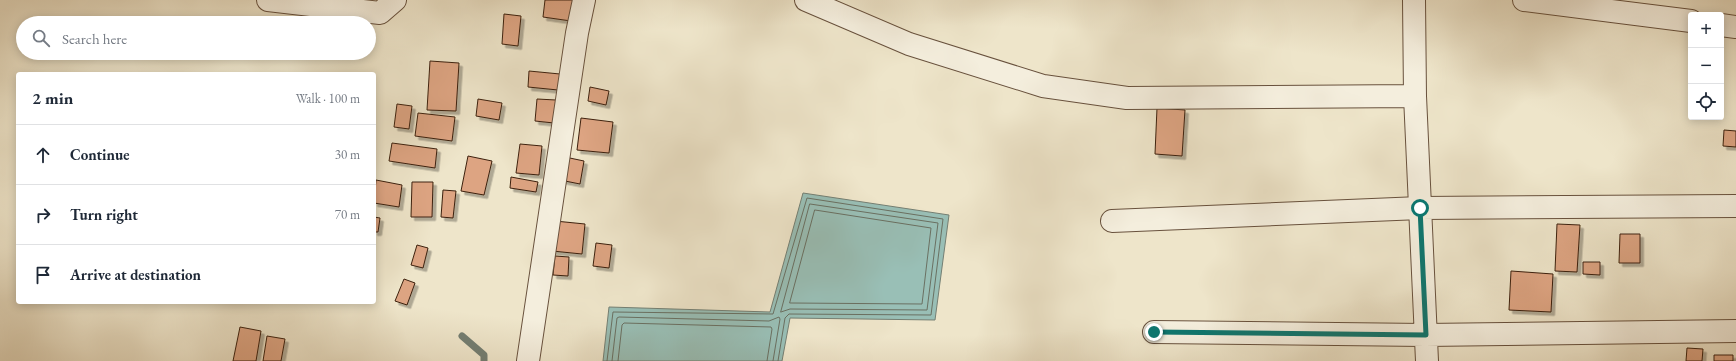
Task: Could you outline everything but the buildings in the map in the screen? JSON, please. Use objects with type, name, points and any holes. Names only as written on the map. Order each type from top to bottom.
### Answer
[{"type":"street","points":[[281,1],[380,13],[395,0]]},
{"type":"street","points":[[528,361],[576,40],[584,0]]},
{"type":"street","points":[[806,0],[909,44],[1043,86],[1127,98],[1415,96]]},
{"type":"street","points":[[1414,0],[1415,96],[1427,361]]},
{"type":"street","points":[[1524,0],[1688,21]]},
{"type":"street","points":[[1724,25],[1736,27]]},
{"type":"street","points":[[1112,221],[1420,208],[1736,206]]},
{"type":"street","points":[[1154,332],[1426,335],[1736,331]]},
{"type":"water","points":[[803,193],[949,215],[935,320],[790,318],[782,361],[603,361],[609,307],[770,312]]},
{"type":"waterway","points":[[462,336],[484,355],[484,361]]},
{"type":"route","points":[[1154,332],[1426,335],[1420,208]]}]
